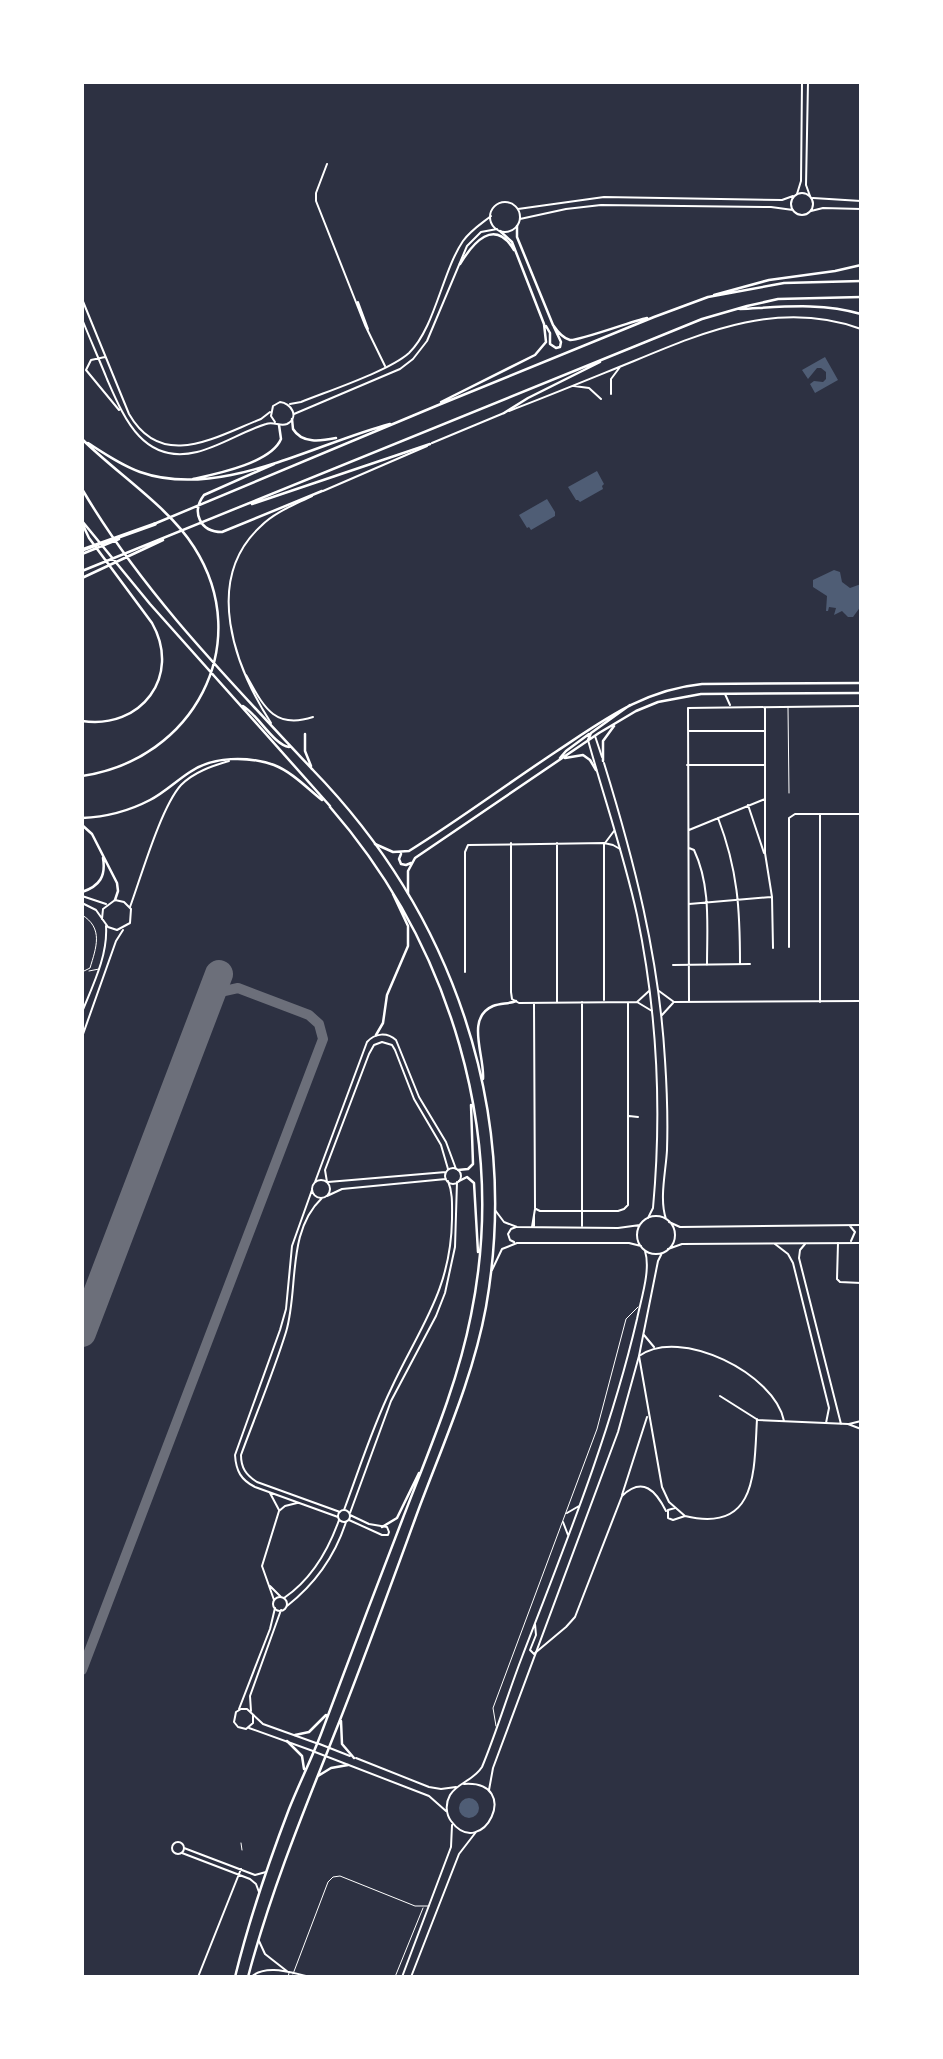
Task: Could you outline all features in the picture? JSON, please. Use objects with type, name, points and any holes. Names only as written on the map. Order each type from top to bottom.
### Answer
[{"type":"highway","points":[[82,552],[155,524]]},
{"type":"main road","points":[[517,226],[517,237],[561,341],[557,348],[551,346],[550,333],[544,324]]},
{"type":"main road","points":[[436,406],[539,352],[547,339],[544,324],[510,238],[498,230]]},
{"type":"main road","points":[[460,264],[481,237],[491,235],[505,239],[518,258]]},
{"type":"main road","points":[[155,524],[654,317],[769,280],[861,265]]},
{"type":"main road","points":[[708,298],[784,283],[861,281]]},
{"type":"main road","points":[[246,506],[682,327],[778,299],[861,297]]},
{"type":"main road","points":[[737,309],[824,307],[861,314]]},
{"type":"main road","points":[[553,325],[563,337],[574,340],[621,324],[654,317]]},
{"type":"main road","points":[[504,413],[608,358]]},
{"type":"main road","points":[[293,417],[293,429],[301,437],[318,441],[346,437]]},
{"type":"main road","points":[[322,492],[222,532],[212,531],[204,526],[197,513],[204,495],[277,462],[397,422]]},
{"type":"main road","points":[[191,479],[227,471],[271,453],[281,439],[277,424]]},
{"type":"main road","points":[[82,439],[112,459],[141,472],[169,478],[219,478],[277,462]]},
{"type":"main road","points":[[82,439],[161,510],[192,543],[211,585],[217,623],[215,656],[206,684],[183,723],[168,738],[140,758],[111,770],[82,776]]},
{"type":"main road","points":[[82,571],[228,512],[430,444]]},
{"type":"main road","points":[[82,489],[131,564],[195,640],[338,798],[408,893],[444,961],[471,1035],[492,1138],[495,1210],[491,1270],[486,1307],[470,1371],[342,1716],[315,1778],[259,1937],[250,1977]]},
{"type":"main road","points":[[82,522],[188,648],[330,806],[387,882],[415,929],[443,993],[463,1053],[478,1136],[482,1195],[479,1257],[466,1342],[449,1396],[267,1871],[235,1977]]},
{"type":"main road","points":[[82,522],[89,538],[152,623],[158,635],[163,659],[158,684],[137,710],[110,722],[82,721]]},
{"type":"main road","points":[[82,578],[191,527]]},
{"type":"main road","points":[[861,683],[702,684],[664,691],[630,704],[404,852],[400,856],[400,862],[406,865],[411,863],[588,738],[636,711],[664,700],[691,695],[861,693]]},
{"type":"main road","points":[[240,705],[255,715],[282,746],[291,747]]},
{"type":"main road","points":[[603,761],[603,741],[617,723]]},
{"type":"main road","points":[[588,738],[592,729]]},
{"type":"main road","points":[[305,734],[305,751],[312,769]]},
{"type":"main road","points":[[559,760],[583,755],[589,758],[597,770]]},
{"type":"main road","points":[[82,818],[110,815],[131,809],[153,799],[201,766],[234,759],[274,765],[290,774],[330,806]]},
{"type":"main road","points":[[82,825],[92,834],[117,886],[114,900]]},
{"type":"main road","points":[[373,843],[389,851],[404,852]]},
{"type":"main road","points":[[82,894],[102,878],[102,854]]},
{"type":"main road","points":[[408,893],[407,874],[411,863]]},
{"type":"main road","points":[[376,1035],[383,1023],[387,995],[405,953],[409,935],[408,926],[387,882]]},
{"type":"main road","points":[[482,1082],[483,1064],[477,1032],[479,1022],[484,1013],[492,1007],[516,1001]]},
{"type":"main road","points":[[457,1169],[466,1170],[473,1164],[471,1091]]},
{"type":"main road","points":[[458,1181],[467,1177],[474,1183],[479,1257]]},
{"type":"main road","points":[[382,1527],[397,1518],[422,1467]]},
{"type":"main road","points":[[295,1735],[309,1732],[329,1712]]},
{"type":"main road","points":[[342,1716],[340,1739],[354,1758]]},
{"type":"main road","points":[[287,1741],[302,1756],[303,1773]]},
{"type":"main road","points":[[315,1778],[331,1768],[348,1765]]},
{"type":"street","points":[[797,194],[801,181],[802,82]]},
{"type":"street","points":[[808,82],[806,185],[813,203],[810,211]]},
{"type":"street","points":[[327,164],[316,193],[316,201],[385,367]]},
{"type":"street","points":[[517,209],[604,197],[785,200],[804,193],[823,201],[861,201]]},
{"type":"street","points":[[793,197],[793,210]]},
{"type":"street","points":[[82,299],[133,421],[145,434],[161,443],[178,447],[195,445],[261,419],[278,403],[301,402],[403,358],[416,344],[459,248],[470,233],[503,203],[512,204],[517,209],[520,219],[517,226],[509,232],[484,231],[475,236],[465,250],[427,341],[413,359],[400,369],[302,409],[288,424],[266,424],[203,450],[181,454],[166,452],[147,444],[135,433],[88,373],[86,367],[89,362],[106,357]]},
{"type":"street","points":[[520,219],[601,205],[771,207],[793,210],[800,215],[822,208],[861,209]]},
{"type":"street","points":[[491,216],[498,230]]},
{"type":"street","points":[[274,727],[255,698],[242,668],[232,636],[229,598],[232,573],[239,554],[252,535],[269,519],[430,444],[705,332],[757,320],[789,317],[818,317],[861,329]]},
{"type":"street","points":[[82,319],[121,412]]},
{"type":"street","points":[[611,394],[611,379],[621,366]]},
{"type":"street","points":[[573,386],[589,388],[601,398]]},
{"type":"street","points":[[288,404],[292,408],[293,417]]},
{"type":"street","points":[[271,411],[277,424]]},
{"type":"street","points":[[242,668],[276,717],[292,723],[313,717]]},
{"type":"street","points":[[725,694],[730,705]]},
{"type":"street","points":[[730,705],[735,694]]},
{"type":"street","points":[[688,1002],[687,709],[690,706],[730,705],[861,706]]},
{"type":"street","points":[[765,706],[765,853],[772,897],[773,948]]},
{"type":"street","points":[[592,729],[640,889],[659,992],[667,1107],[663,1209],[666,1219]]},
{"type":"street","points":[[687,731],[765,731]]},
{"type":"street","points":[[586,732],[636,913],[652,1011],[657,1076],[653,1208],[648,1218],[640,1225],[517,1227],[511,1229],[508,1236],[511,1241],[517,1243],[629,1243],[641,1246]]},
{"type":"street","points":[[82,1037],[117,941],[132,919],[130,907],[165,813],[180,786],[198,772],[234,759]]},
{"type":"street","points":[[687,765],[765,765]]},
{"type":"street","points":[[688,830],[765,799]]},
{"type":"street","points":[[748,806],[765,853]]},
{"type":"street","points":[[789,947],[789,818],[795,814],[861,814]]},
{"type":"street","points":[[820,814],[820,1002]]},
{"type":"street","points":[[718,818],[731,858],[739,900],[740,964]]},
{"type":"street","points":[[604,1002],[604,843],[615,830]]},
{"type":"street","points":[[465,972],[465,849],[473,843],[604,843],[620,849]]},
{"type":"street","points":[[557,843],[557,1002]]},
{"type":"street","points":[[509,1003],[512,997],[511,844]]},
{"type":"street","points":[[688,848],[694,850],[697,856],[707,902],[707,964]]},
{"type":"street","points":[[82,894],[107,904]]},
{"type":"street","points":[[688,904],[772,897]]},
{"type":"street","points":[[103,919],[103,909],[114,900],[124,902],[130,907]]},
{"type":"street","points":[[82,903],[96,911],[103,919],[107,939],[82,1012]]},
{"type":"street","points":[[106,925],[112,929],[123,929]]},
{"type":"street","points":[[673,964],[750,964]]},
{"type":"street","points":[[638,1002],[649,990]]},
{"type":"street","points":[[659,992],[674,1002],[861,1001]]},
{"type":"street","points":[[512,997],[516,1001],[534,1003],[638,1002],[652,1011]]},
{"type":"street","points":[[582,1002],[582,1227]]},
{"type":"street","points":[[536,1209],[582,1212],[620,1210],[627,1206],[628,1002]]},
{"type":"street","points":[[662,1015],[674,1002]]},
{"type":"street","points":[[533,1227],[533,1213],[536,1209],[534,1003]]},
{"type":"street","points":[[248,1728],[253,1723],[250,1696],[281,1610],[302,1594],[322,1570],[341,1536],[347,1521],[350,1514],[391,1401],[436,1316],[445,1293],[456,1247],[460,1176],[446,1142],[419,1097],[396,1040],[389,1035],[376,1035],[367,1042],[312,1190],[292,1246],[286,1309],[280,1330],[235,1455],[239,1475],[246,1482],[269,1492],[298,1502],[347,1521],[382,1535],[388,1535],[388,1529],[350,1514],[344,1510]]},
{"type":"street","points":[[327,1196],[330,1191],[326,1170],[369,1054],[374,1045],[382,1042],[392,1045],[414,1099],[441,1145],[447,1171],[447,1180],[452,1203],[452,1224],[447,1261],[438,1294],[387,1398],[344,1510],[340,1512],[257,1482],[244,1471],[241,1455],[292,1310],[297,1249],[301,1235],[322,1198],[327,1196],[342,1189],[447,1180],[458,1181]]},
{"type":"street","points":[[628,1116],[638,1116]]},
{"type":"street","points":[[315,1182],[320,1180],[341,1183],[457,1169]]},
{"type":"street","points":[[312,1190],[314,1195],[322,1198]]},
{"type":"street","points":[[495,1210],[504,1222],[517,1227]]},
{"type":"street","points":[[648,1218],[657,1216],[680,1227],[861,1225]]},
{"type":"street","points":[[668,1249],[674,1234],[669,1222]]},
{"type":"street","points":[[239,1710],[247,1709],[263,1724],[429,1787],[457,1787],[474,1777],[482,1767],[614,1409],[640,1306],[647,1262],[645,1251],[637,1237],[640,1225]]},
{"type":"street","points":[[847,1243],[855,1234],[848,1225]]},
{"type":"street","points":[[491,1270],[502,1250],[517,1243]]},
{"type":"street","points":[[807,1243],[800,1250],[799,1258],[841,1424]]},
{"type":"street","points":[[838,1243],[837,1279],[840,1282],[861,1283]]},
{"type":"street","points":[[645,1251],[662,1253],[682,1244],[861,1243]]},
{"type":"street","points":[[774,1244],[788,1254],[793,1264],[829,1408],[826,1423]]},
{"type":"street","points":[[488,1791],[491,1772],[614,1442],[639,1356],[657,1263],[662,1253]]},
{"type":"street","points":[[643,1334],[654,1347]]},
{"type":"street","points":[[639,1356],[654,1347],[694,1349],[724,1359],[768,1392],[785,1421]]},
{"type":"street","points":[[639,1356],[662,1487],[675,1508],[685,1516]]},
{"type":"street","points":[[720,1396],[757,1419],[841,1424],[861,1421]]},
{"type":"street","points":[[535,1653],[575,1617],[622,1496],[649,1414]]},
{"type":"street","points":[[622,1496],[635,1488],[648,1489],[658,1496],[668,1518],[671,1519],[685,1516],[703,1520],[717,1519],[734,1511],[744,1501],[751,1484],[757,1419]]},
{"type":"street","points":[[848,1424],[861,1429]]},
{"type":"street","points":[[269,1492],[279,1511]]},
{"type":"street","points":[[298,1502],[279,1511],[262,1566],[275,1608],[270,1629],[234,1717],[236,1725],[287,1741],[429,1796],[447,1811]]},
{"type":"street","points":[[567,1513],[580,1505]]},
{"type":"street","points":[[666,1512],[675,1508]]},
{"type":"street","points":[[274,1600],[298,1589],[312,1573],[326,1551],[340,1512]]},
{"type":"street","points":[[563,1522],[568,1536]]},
{"type":"street","points":[[269,1585],[283,1597],[287,1606]]},
{"type":"street","points":[[275,1608],[281,1610]]},
{"type":"street","points":[[535,1623],[536,1635],[530,1650],[535,1653]]},
{"type":"street","points":[[411,1977],[461,1848],[477,1831],[486,1826],[494,1815],[494,1802],[488,1791],[477,1784],[464,1784]]},
{"type":"street","points":[[401,1977],[452,1843],[447,1811],[448,1800],[457,1787]]},
{"type":"street","points":[[450,1820],[464,1831],[477,1831]]},
{"type":"street","points":[[259,1893],[254,1882],[174,1852],[172,1844],[179,1841],[184,1848],[255,1875],[267,1871]]},
{"type":"street","points":[[182,1853],[184,1848]]},
{"type":"street","points":[[200,1860],[202,1854]]},
{"type":"street","points":[[198,1977],[241,1869]]},
{"type":"street","points":[[441,1876],[446,1873],[449,1878]]},
{"type":"street","points":[[259,1937],[265,1954],[290,1975]]},
{"type":"street","points":[[250,1977],[266,1969],[313,1977]]},
{"type":"lane","points":[[788,706],[789,793]]},
{"type":"lane","points":[[82,915],[90,920],[97,932],[92,963],[87,971]]},
{"type":"lane","points":[[92,963],[99,968]]},
{"type":"lane","points":[[82,972],[99,968]]},
{"type":"lane","points":[[496,1728],[493,1708],[599,1424],[626,1319],[640,1306]]},
{"type":"lane","points":[[241,1843],[242,1850]]},
{"type":"lane","points":[[290,1975],[332,1877],[340,1876],[415,1906],[429,1906]]},
{"type":"lane","points":[[415,1906],[419,1913]]},
{"type":"lane","points":[[395,1977],[419,1913],[425,1906]]},
{"type":"water","points":[[825,357],[838,380],[815,393],[810,384],[814,381],[823,382],[826,372],[817,368],[808,379],[802,370]]},
{"type":"water","points":[[597,471],[604,484],[603,489],[580,502],[576,500],[568,487]]},
{"type":"water","points":[[547,499],[555,516],[531,530],[527,528],[519,515]]},
{"type":"water","points":[[834,570],[840,572],[842,582],[850,588],[861,584],[861,606],[853,617],[848,617],[842,611],[834,615],[836,608],[829,607],[826,611],[827,596],[813,587],[813,580]]},
{"type":"water","points":[[469,1798],[476,1801],[479,1808],[476,1815],[469,1818],[462,1815],[459,1808],[462,1801]]},
{"type":"taxiway","points":[[82,1670],[323,1039],[319,1024],[309,1015],[238,988],[220,992],[207,1005]]},
{"type":"runway","points":[[82,1333],[219,974]]}]
